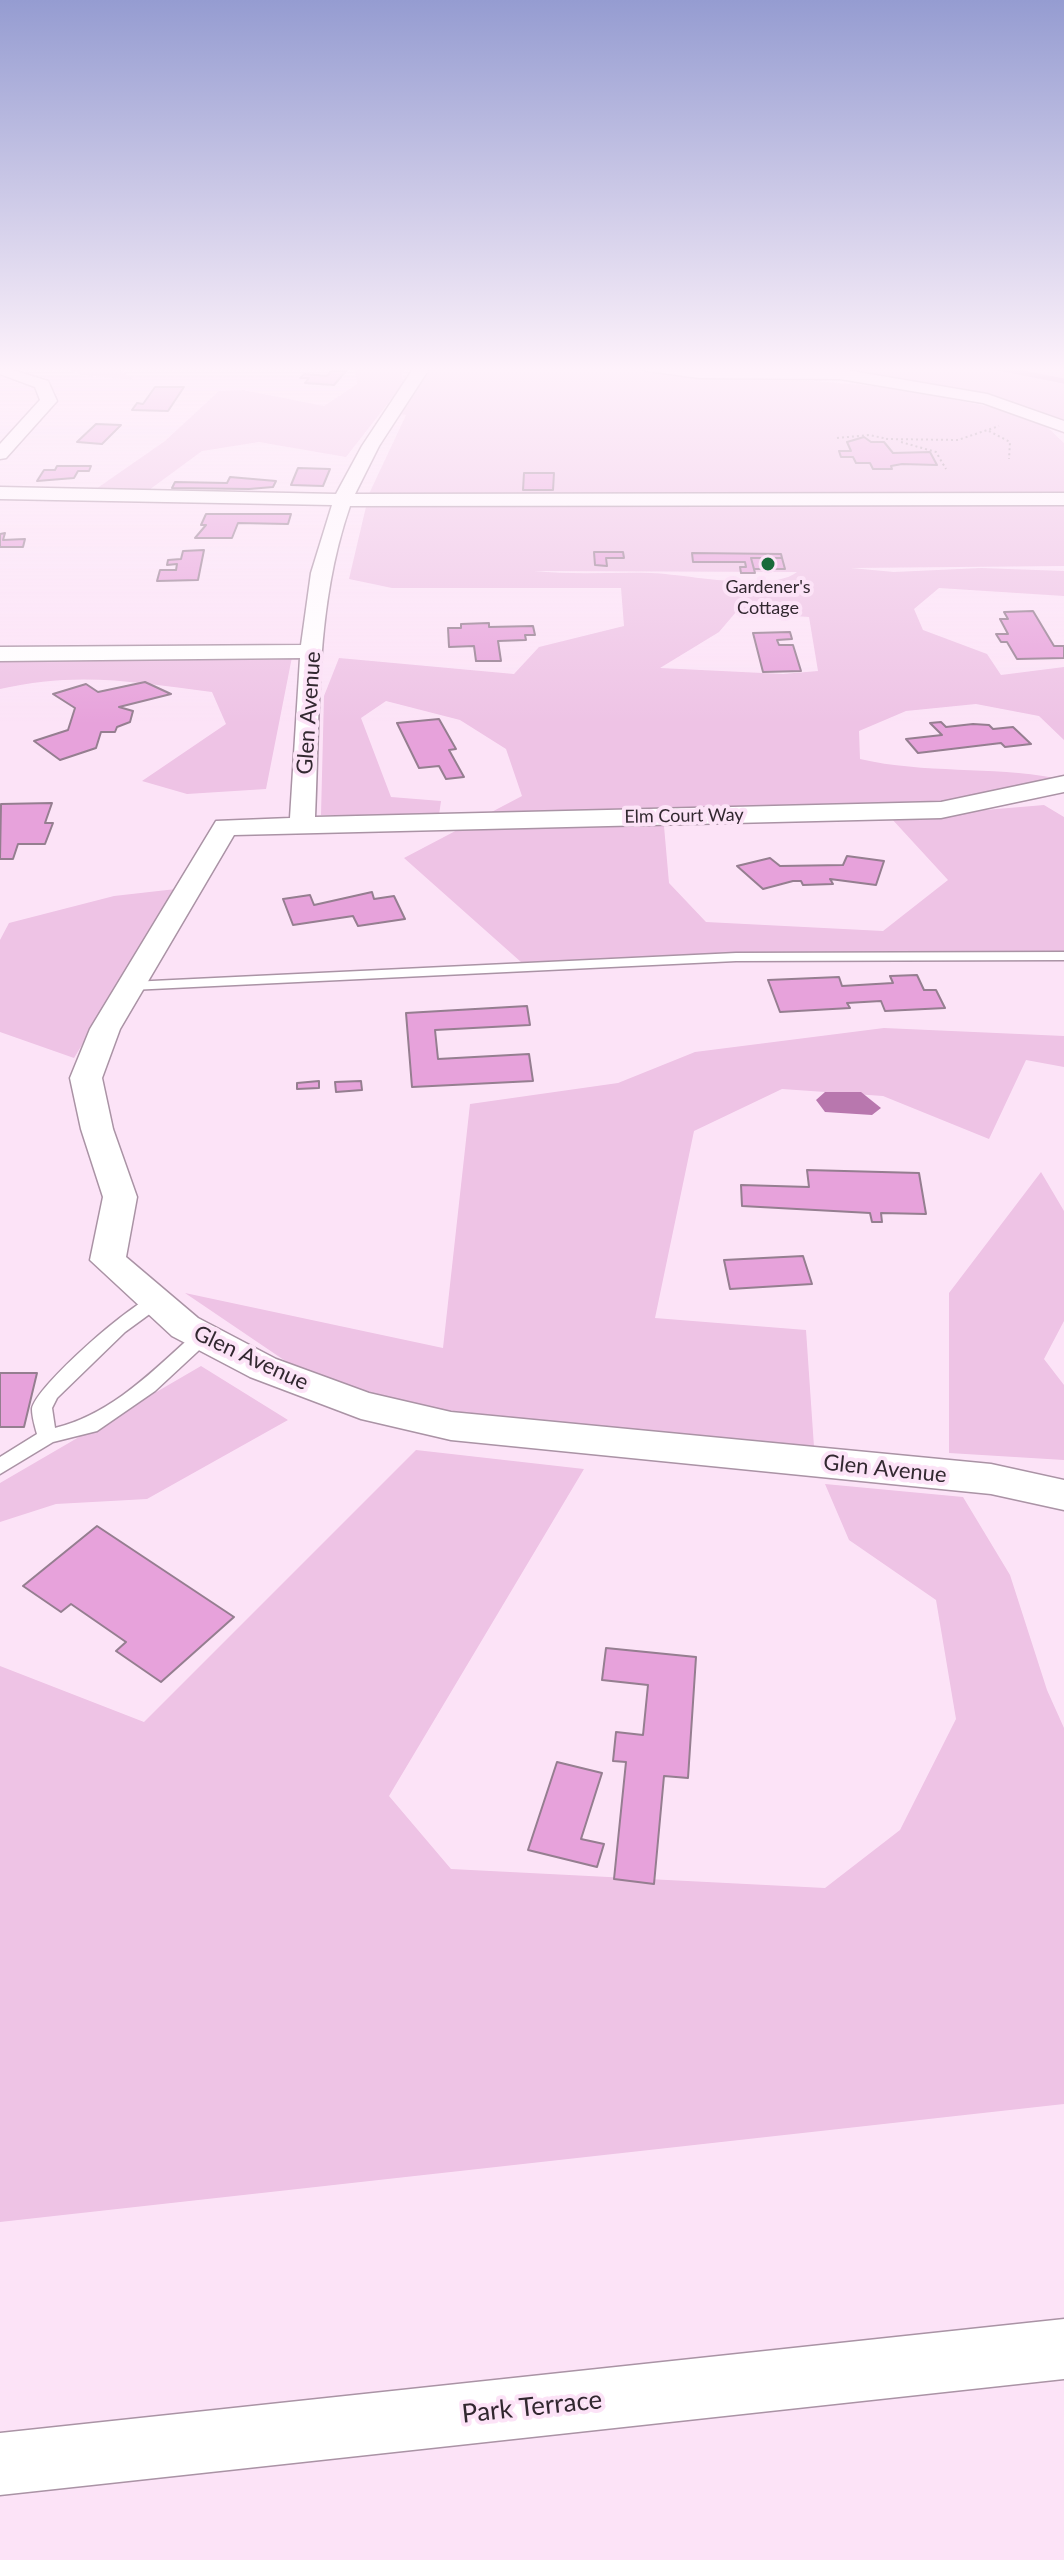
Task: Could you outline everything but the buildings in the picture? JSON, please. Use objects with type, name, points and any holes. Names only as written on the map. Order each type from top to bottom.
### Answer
[{"type":"street","name":"Glen Avenue","points":[[350,485],[342,500],[317,585],[302,825],[225,827],[105,1029],[86,1078],[97,1129],[120,1197],[108,1260],[185,1327],[263,1368],[351,1402],[451,1426],[991,1479],[1064,1495]]},
{"type":"street","points":[[0,493],[342,500],[1064,499]]},
{"type":"street","points":[[0,654],[314,651]]},
{"type":"street","name":"Elm Court Way","points":[[302,825],[941,810],[1064,784]]},
{"type":"street","name":"Park Terrace","points":[[0,2464],[1064,2349]]},
{"type":"lane","points":[[131,986],[736,957],[1064,956]]},
{"type":"lane","points":[[47,1437],[42,1408],[49,1394],[118,1328],[156,1301]]},
{"type":"lane","points":[[0,1467],[47,1437],[90,1426],[148,1386],[203,1336]]},
{"type":"shaded area","points":[[101,485],[155,485],[149,490],[96,489]]},
{"type":"shaded area","points":[[373,485],[1064,485],[1064,566],[851,568],[894,572],[981,568],[1064,571],[1064,596],[939,588],[914,609],[923,630],[987,654],[1001,675],[1064,667],[1064,740],[1039,716],[976,704],[906,711],[859,731],[860,759],[909,767],[1055,778],[967,803],[884,802],[664,826],[669,883],[706,922],[883,931],[948,880],[891,818],[1044,805],[1064,817],[1064,955],[521,962],[404,858],[522,796],[506,749],[460,720],[386,701],[361,718],[391,797],[441,801],[439,815],[321,815],[324,696],[339,658],[514,674],[539,647],[624,626],[621,588],[392,588],[349,579]],"holes":[[[535,571],[797,572],[785,578],[748,582],[651,573]],[[736,612],[809,617],[818,671],[783,674],[660,668],[719,632]]]},
{"type":"shaded area","points":[[0,656],[292,657],[266,789],[187,794],[142,781],[226,724],[212,692],[81,679],[0,689]]},
{"type":"shaded area","points":[[176,889],[74,1058],[0,1032],[0,940],[9,923],[114,896]]},
{"type":"shaded area","points":[[884,1028],[1064,1036],[1064,1067],[1026,1060],[989,1139],[883,1096],[782,1089],[694,1131],[655,1318],[806,1330],[814,1447],[439,1418],[309,1377],[185,1293],[443,1348],[470,1104],[618,1083],[695,1052]]},
{"type":"shaded area","points":[[825,1092],[861,1092],[881,1108],[872,1115],[825,1112],[816,1100]]},
{"type":"shaded area","points":[[1041,1172],[1064,1211],[1064,1321],[1044,1359],[1064,1385],[1064,1460],[949,1453],[949,1293]]},
{"type":"shaded area","points":[[201,1366],[288,1420],[147,1499],[56,1504],[0,1522],[0,1483]]},
{"type":"shaded area","points":[[416,1450],[584,1469],[389,1796],[451,1869],[825,1888],[900,1830],[956,1719],[936,1600],[849,1540],[825,1484],[963,1497],[1010,1575],[1047,1690],[1064,1728],[1064,2104],[0,2222],[0,1666],[144,1722]]},
{"type":"place","name":"Gardener's Cottage","points":[[768,564]]}]
